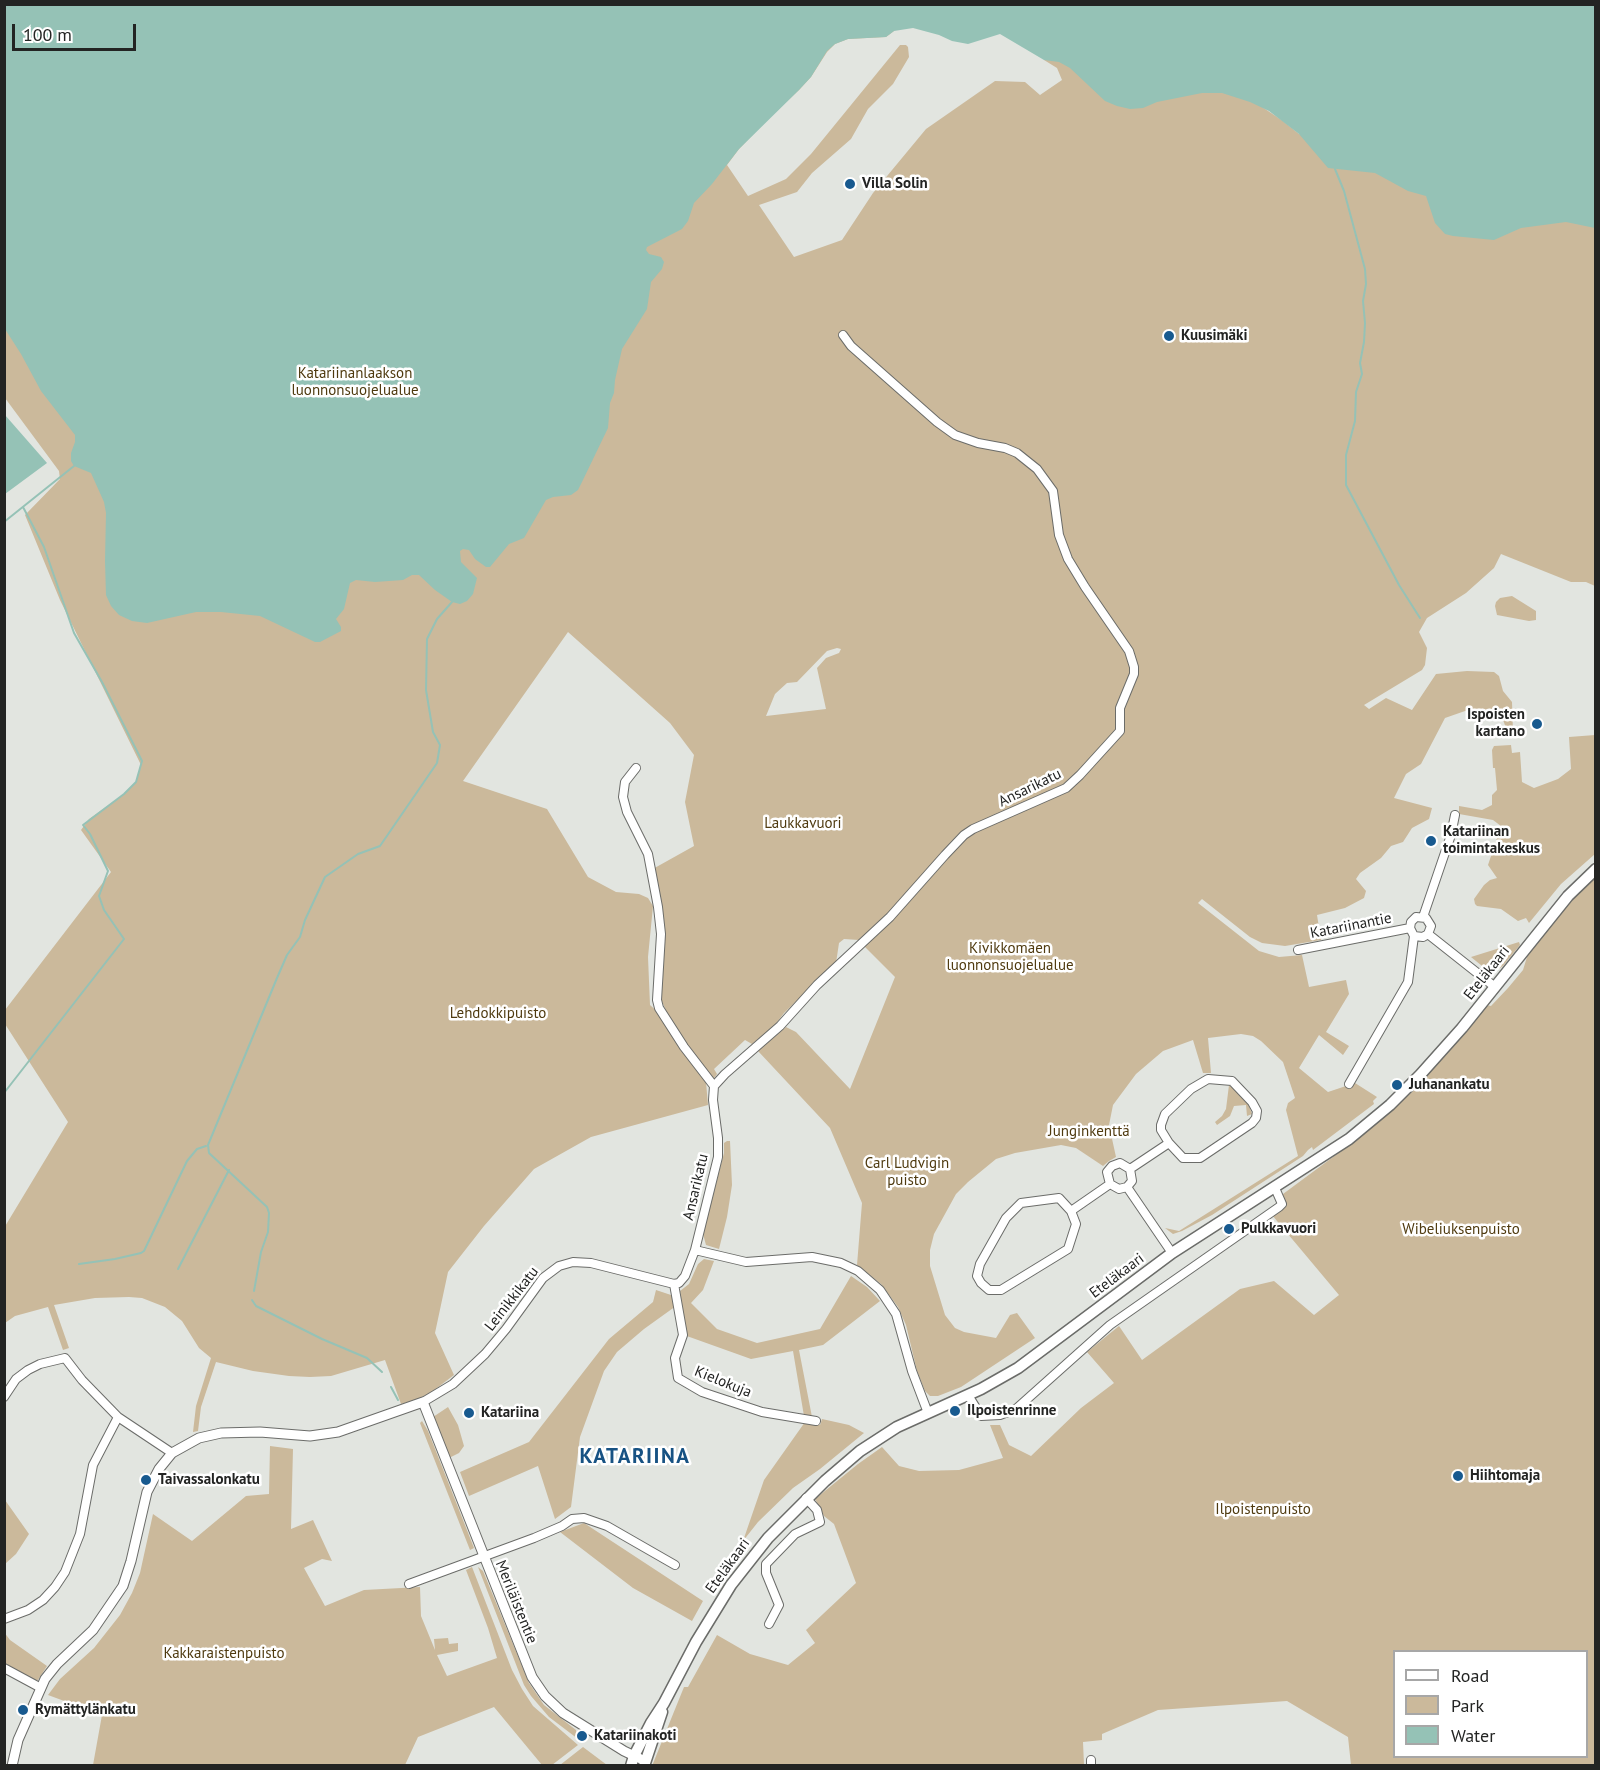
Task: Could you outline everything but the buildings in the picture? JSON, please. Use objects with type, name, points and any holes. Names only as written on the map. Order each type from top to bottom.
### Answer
[{"type":"main road","name":"Eteläkaari","points":[[633,1761],[696,1642],[735,1579],[768,1538],[806,1498],[860,1451],[901,1425],[1000,1379],[1028,1361],[1173,1253],[1349,1139],[1390,1105],[1436,1058],[1568,896],[1596,869]]},
{"type":"main road","name":"Eteläkaari","points":[[645,1763],[664,1703]]},
{"type":"street","name":"Ansarikatu","points":[[674,1284],[679,1283],[685,1276],[694,1250],[718,1151],[713,1100],[714,1086],[780,1026],[817,985],[890,917],[964,836],[973,829],[1066,788],[1080,775],[1120,731],[1120,708],[1134,674],[1129,651],[1068,558],[1059,535],[1053,490],[1037,470],[1017,453],[955,435],[851,346],[843,335]]},
{"type":"street","points":[[636,768],[625,782],[623,797],[627,812],[648,854],[658,907],[661,934],[657,1000],[659,1008],[684,1047],[714,1086]]},
{"type":"street","points":[[1423,917],[1451,835],[1455,814]]},
{"type":"street","points":[[1349,1084],[1408,982],[1413,919],[1423,917],[1428,920],[1431,926],[1428,934],[1420,938],[1412,932]]},
{"type":"street","name":"Katariinantie","points":[[1298,950],[1412,932]]},
{"type":"street","points":[[1428,934],[1495,987]]},
{"type":"street","points":[[1208,1078],[1232,1081],[1255,1106],[1256,1118],[1252,1123],[1203,1157],[1183,1158],[1169,1143],[1161,1130],[1165,1114],[1191,1089],[1208,1078]]},
{"type":"street","points":[[1130,1169],[1169,1143]]},
{"type":"street","points":[[1124,1164],[1130,1169],[1132,1180],[1127,1187],[1116,1188],[1110,1184],[1107,1172],[1112,1166],[1124,1164]]},
{"type":"street","points":[[1071,1211],[1110,1184]]},
{"type":"street","points":[[1127,1187],[1173,1253]]},
{"type":"street","points":[[968,1395],[981,1416],[999,1415],[1016,1409],[1110,1326],[1279,1207],[1282,1204],[1275,1188]]},
{"type":"street","points":[[1055,1197],[1064,1201],[1071,1211],[1076,1224],[1068,1249],[1001,1290],[989,1290],[981,1283],[977,1276],[980,1264],[1006,1218],[1016,1206],[1055,1197]]},
{"type":"street","points":[[694,1250],[746,1262],[812,1257],[841,1263],[858,1271],[880,1290],[896,1314],[912,1371],[928,1413]]},
{"type":"street","name":"Leinikkikatu","points":[[423,1402],[453,1384],[485,1354],[543,1278],[559,1266],[591,1263],[674,1284]]},
{"type":"street","name":"Kielokuja","points":[[674,1284],[682,1335],[675,1358],[678,1378],[702,1392],[762,1412],[816,1421]]},
{"type":"street","points":[[4,1397],[16,1379],[28,1370],[40,1364],[65,1358],[81,1380],[118,1417],[172,1453]]},
{"type":"street","points":[[12,1766],[18,1740],[41,1688],[57,1664],[82,1642],[115,1600],[123,1586],[147,1492],[159,1469],[172,1453],[199,1438],[221,1433],[260,1432],[310,1436],[338,1432],[423,1402]]},
{"type":"street","name":"Meriläistentie","points":[[423,1402],[523,1660],[532,1677],[545,1696],[574,1721],[633,1761],[645,1763]]},
{"type":"street","points":[[4,1619],[28,1610],[43,1600],[65,1572],[80,1534],[93,1465],[118,1417]]},
{"type":"street","points":[[769,1624],[780,1605],[766,1573],[766,1564],[795,1534],[820,1522],[818,1510],[806,1498]]},
{"type":"street","points":[[409,1584],[547,1533],[572,1519],[584,1518],[607,1526],[675,1565]]},
{"type":"street","points":[[4,1668],[41,1688]]},
{"type":"green space","points":[[5,5],[809,33],[894,31],[886,37],[848,39],[835,44],[811,77],[739,149],[727,165],[748,196],[786,179],[811,154],[900,45],[908,47],[909,57],[893,84],[868,109],[851,139],[812,173],[797,192],[759,205],[794,257],[842,240],[873,193],[926,129],[995,81],[1025,82],[1040,95],[1062,80],[1057,68],[1044,60],[1058,47],[1213,74],[1299,134],[1595,202],[1595,586],[1586,582],[1571,582],[1501,554],[1494,568],[1466,593],[1427,618],[1419,632],[1427,648],[1425,665],[1422,670],[1364,705],[1369,709],[1386,698],[1412,710],[1436,674],[1467,671],[1494,672],[1499,676],[1503,691],[1512,702],[1513,733],[1507,731],[1499,713],[1465,711],[1445,718],[1421,764],[1406,774],[1394,798],[1432,808],[1429,819],[1412,828],[1403,842],[1391,846],[1381,858],[1360,873],[1356,879],[1366,891],[1364,898],[1345,908],[1317,915],[1321,940],[1285,946],[1262,943],[1250,937],[1202,899],[1198,903],[1259,951],[1279,957],[1302,955],[1309,987],[1346,980],[1349,994],[1326,1032],[1349,1046],[1343,1055],[1319,1035],[1299,1068],[1328,1092],[1355,1083],[1377,1097],[1373,1101],[1374,1104],[1313,1150],[1312,1147],[1303,1156],[1212,1215],[1173,1234],[1165,1228],[1179,1231],[1298,1156],[1286,1110],[1288,1103],[1295,1098],[1283,1062],[1253,1036],[1241,1034],[1208,1038],[1211,1073],[1203,1073],[1193,1040],[1163,1051],[1136,1074],[1113,1105],[1109,1125],[1116,1157],[1103,1166],[1076,1148],[1061,1145],[1015,1153],[996,1159],[956,1194],[934,1234],[930,1250],[930,1266],[945,1315],[955,1328],[996,1338],[1010,1315],[1017,1313],[1035,1338],[961,1387],[938,1396],[930,1396],[925,1391],[917,1371],[906,1325],[898,1307],[881,1284],[857,1265],[862,1203],[830,1128],[758,1051],[786,1027],[796,1032],[850,1089],[895,977],[863,945],[893,920],[966,838],[1066,788],[1080,772],[1055,790],[974,826],[866,936],[859,940],[844,939],[839,943],[836,963],[784,1013],[775,1025],[752,1044],[745,1040],[714,1069],[717,1074],[713,1080],[695,1059],[661,999],[662,957],[651,870],[694,846],[685,802],[694,755],[670,723],[568,632],[463,781],[547,809],[588,877],[616,892],[639,894],[648,898],[653,906],[648,957],[650,1005],[661,1015],[706,1082],[708,1105],[591,1137],[534,1169],[484,1226],[448,1272],[435,1333],[454,1375],[429,1394],[412,1401],[401,1404],[385,1360],[331,1376],[310,1377],[253,1371],[216,1362],[201,1407],[198,1431],[193,1432],[196,1406],[211,1358],[199,1348],[182,1321],[165,1307],[142,1298],[129,1297],[95,1298],[54,1305],[69,1348],[63,1350],[48,1307],[15,1316],[5,1323],[4,1228],[68,1122],[5,1024],[5,1010],[111,872],[81,830],[89,819],[124,794],[136,782],[141,765],[60,600],[25,515],[60,479],[59,471],[5,398]],"holes":[[[841,649],[839,653],[826,658],[817,668],[826,709],[766,716],[775,694],[787,683],[797,682],[827,651]]]},
{"type":"green space","points":[[1512,596],[1536,611],[1536,620],[1529,621],[1497,615],[1496,602],[1500,598]]},
{"type":"green space","points":[[1595,735],[1595,854],[1561,884],[1529,923],[1526,918],[1518,921],[1501,909],[1477,906],[1474,899],[1484,885],[1497,878],[1488,865],[1501,826],[1493,820],[1459,814],[1459,806],[1482,810],[1492,805],[1492,795],[1497,790],[1495,768],[1493,768],[1492,750],[1494,746],[1511,745],[1512,753],[1520,752],[1522,782],[1534,788],[1558,779],[1571,769],[1569,737]]},
{"type":"green space","name":"Ilpoistenpuisto","points":[[1595,878],[1595,1765],[1351,1765],[1348,1737],[1287,1701],[1158,1710],[1102,1734],[1102,1740],[1083,1742],[1084,1765],[652,1766],[684,1687],[688,1687],[717,1635],[750,1654],[788,1665],[815,1643],[806,1630],[856,1583],[834,1524],[824,1516],[815,1499],[882,1447],[899,1466],[919,1471],[959,1470],[1003,1458],[990,1425],[1000,1425],[1009,1445],[1031,1456],[1081,1408],[1114,1383],[1087,1352],[1119,1326],[1142,1360],[1240,1289],[1274,1281],[1314,1315],[1339,1295],[1272,1215],[1285,1208],[1283,1194],[1352,1143],[1411,1093],[1487,1005],[1491,1006],[1508,988],[1523,970],[1532,948],[1576,896]]},
{"type":"green space","points":[[1519,942],[1520,945],[1497,970],[1487,970],[1471,957]]},
{"type":"green space","points":[[1229,1085],[1248,1103],[1252,1114],[1247,1116],[1246,1105],[1234,1106],[1230,1116],[1217,1125],[1215,1122],[1226,1109]]},
{"type":"green space","points":[[730,1141],[732,1185],[719,1249],[706,1245],[703,1234],[724,1153],[724,1143]]},
{"type":"green space","points":[[704,1259],[714,1261],[703,1290],[691,1303],[717,1329],[757,1343],[820,1329],[851,1276],[867,1287],[880,1301],[823,1345],[799,1350],[812,1417],[804,1416],[793,1351],[751,1359],[684,1335],[680,1291],[689,1284],[698,1264]]},
{"type":"green space","points":[[656,1290],[674,1296],[676,1306],[617,1352],[604,1371],[580,1437],[571,1507],[555,1519],[538,1466],[469,1496],[460,1472],[529,1442],[609,1339],[653,1302]]},
{"type":"green space","points":[[448,1407],[458,1425],[464,1446],[459,1453],[451,1457],[448,1456],[433,1417]]},
{"type":"green space","points":[[822,1419],[849,1425],[864,1433],[793,1488],[758,1522],[743,1541],[764,1480],[805,1422],[820,1425]]},
{"type":"green space","points":[[422,1421],[474,1548],[470,1550],[420,1423]]},
{"type":"green space","name":"Kakkaraistenpuisto","points":[[270,1446],[293,1449],[291,1529],[313,1520],[332,1561],[322,1559],[304,1568],[325,1606],[364,1590],[420,1587],[421,1616],[435,1650],[434,1639],[448,1638],[449,1644],[458,1643],[458,1651],[437,1655],[447,1676],[497,1658],[466,1570],[472,1567],[512,1670],[522,1689],[533,1706],[578,1745],[552,1765],[542,1765],[494,1707],[418,1737],[405,1765],[93,1765],[102,1715],[48,1695],[60,1679],[94,1648],[120,1615],[140,1573],[153,1514],[192,1541],[246,1496],[269,1494]]},
{"type":"green space","points":[[5,1500],[29,1534],[16,1554],[5,1564]]},
{"type":"green space","points":[[584,1523],[703,1601],[692,1621],[633,1588],[560,1532]]},
{"type":"green space","points":[[478,1567],[483,1571],[529,1683],[544,1705],[576,1730],[577,1737],[584,1739],[582,1742],[549,1717],[524,1685]]},
{"type":"green space","points":[[4,1632],[10,1640],[47,1666],[38,1680],[35,1681],[5,1663]]},
{"type":"green space","points":[[583,1747],[607,1765],[560,1765]]},
{"type":"water","points":[[5,4],[1595,5],[1595,228],[1566,222],[1521,228],[1494,240],[1445,234],[1435,223],[1426,196],[1408,191],[1375,173],[1328,168],[1299,134],[1269,111],[1250,102],[1222,93],[1202,93],[1157,102],[1143,108],[1130,109],[1117,106],[1105,101],[1070,68],[1059,62],[1044,60],[1000,34],[968,44],[913,28],[894,31],[886,37],[848,39],[835,44],[827,51],[811,77],[739,149],[694,203],[688,221],[682,229],[647,247],[649,254],[661,257],[664,262],[662,269],[651,282],[647,309],[622,349],[610,403],[608,428],[578,490],[571,495],[546,500],[524,538],[509,544],[490,567],[486,567],[475,559],[469,550],[460,551],[461,562],[477,578],[473,594],[467,601],[460,604],[452,602],[419,575],[412,575],[403,580],[375,582],[356,580],[350,583],[344,609],[336,619],[341,631],[320,642],[315,642],[260,616],[196,612],[147,623],[132,621],[119,615],[111,606],[106,595],[104,502],[91,473],[74,466],[71,461],[75,435],[41,391],[5,329]]},
{"type":"water","points":[[5,415],[47,463],[4,494]]},
{"type":"waterway","points":[[1335,169],[1344,191],[1365,269],[1366,284],[1363,301],[1364,342],[1360,363],[1362,374],[1356,392],[1355,421],[1346,455],[1346,485],[1399,585],[1420,618]]},
{"type":"waterway","points":[[4,522],[74,466]]},
{"type":"waterway","points":[[4,1093],[124,939],[104,910],[99,896],[108,871],[90,834],[83,825],[136,782],[142,761],[74,633],[44,547],[23,507]]},
{"type":"waterway","points":[[254,1291],[261,1252],[268,1232],[269,1213],[267,1207],[209,1153],[208,1145],[287,955],[300,937],[305,920],[325,877],[358,854],[380,846],[437,763],[440,745],[433,732],[426,690],[427,639],[437,619],[452,602]]},
{"type":"waterway","points":[[79,1264],[115,1259],[144,1251],[187,1161],[197,1149],[206,1146]]},
{"type":"waterway","points":[[178,1269],[229,1170]]},
{"type":"waterway","points":[[252,1300],[256,1306],[322,1339],[367,1358],[382,1372]]},
{"type":"waterway","points":[[391,1387],[398,1400]]},
{"type":"place","name":"Villa Solin","points":[[850,184]]},
{"type":"place","name":"Kuusimäki","points":[[1169,336]]},
{"type":"place","name":"Ispoisten kartano","points":[[1537,724]]},
{"type":"place","name":"Katariinan toimintakeskus","points":[[1431,841]]},
{"type":"place","name":"Juhanankatu","points":[[1397,1085]]},
{"type":"place","name":"Pulkkavuori","points":[[1229,1229]]},
{"type":"place","name":"Ilpoistenrinne","points":[[955,1411]]},
{"type":"place","name":"Katariina","points":[[469,1413]]},
{"type":"place","name":"Hiihtomaja","points":[[1458,1476]]},
{"type":"place","name":"Taivassalonkatu","points":[[146,1480]]},
{"type":"place","name":"Rymättylänkatu","points":[[23,1710]]},
{"type":"place","name":"Katariinakoti","points":[[582,1736]]},
{"type":"district","name":"KATARIINA","points":[[635,1457]]},
{"type":"park label","name":"Katariinanlaakson luonnonsuojelualue","points":[[355,382]]},
{"type":"park label","name":"Laukkavuori","points":[[803,824]]},
{"type":"park label","name":"Kivikkomäen luonnonsuojelualue","points":[[1010,958]]},
{"type":"park label","name":"Lehdokkipuisto","points":[[498,1014]]},
{"type":"park label","name":"Junginkenttä","points":[[1089,1132]]},
{"type":"park label","name":"Carl Ludvigin puisto","points":[[907,1172]]},
{"type":"park label","name":"Wibeliuksenpuisto","points":[[1461,1230]]}]
